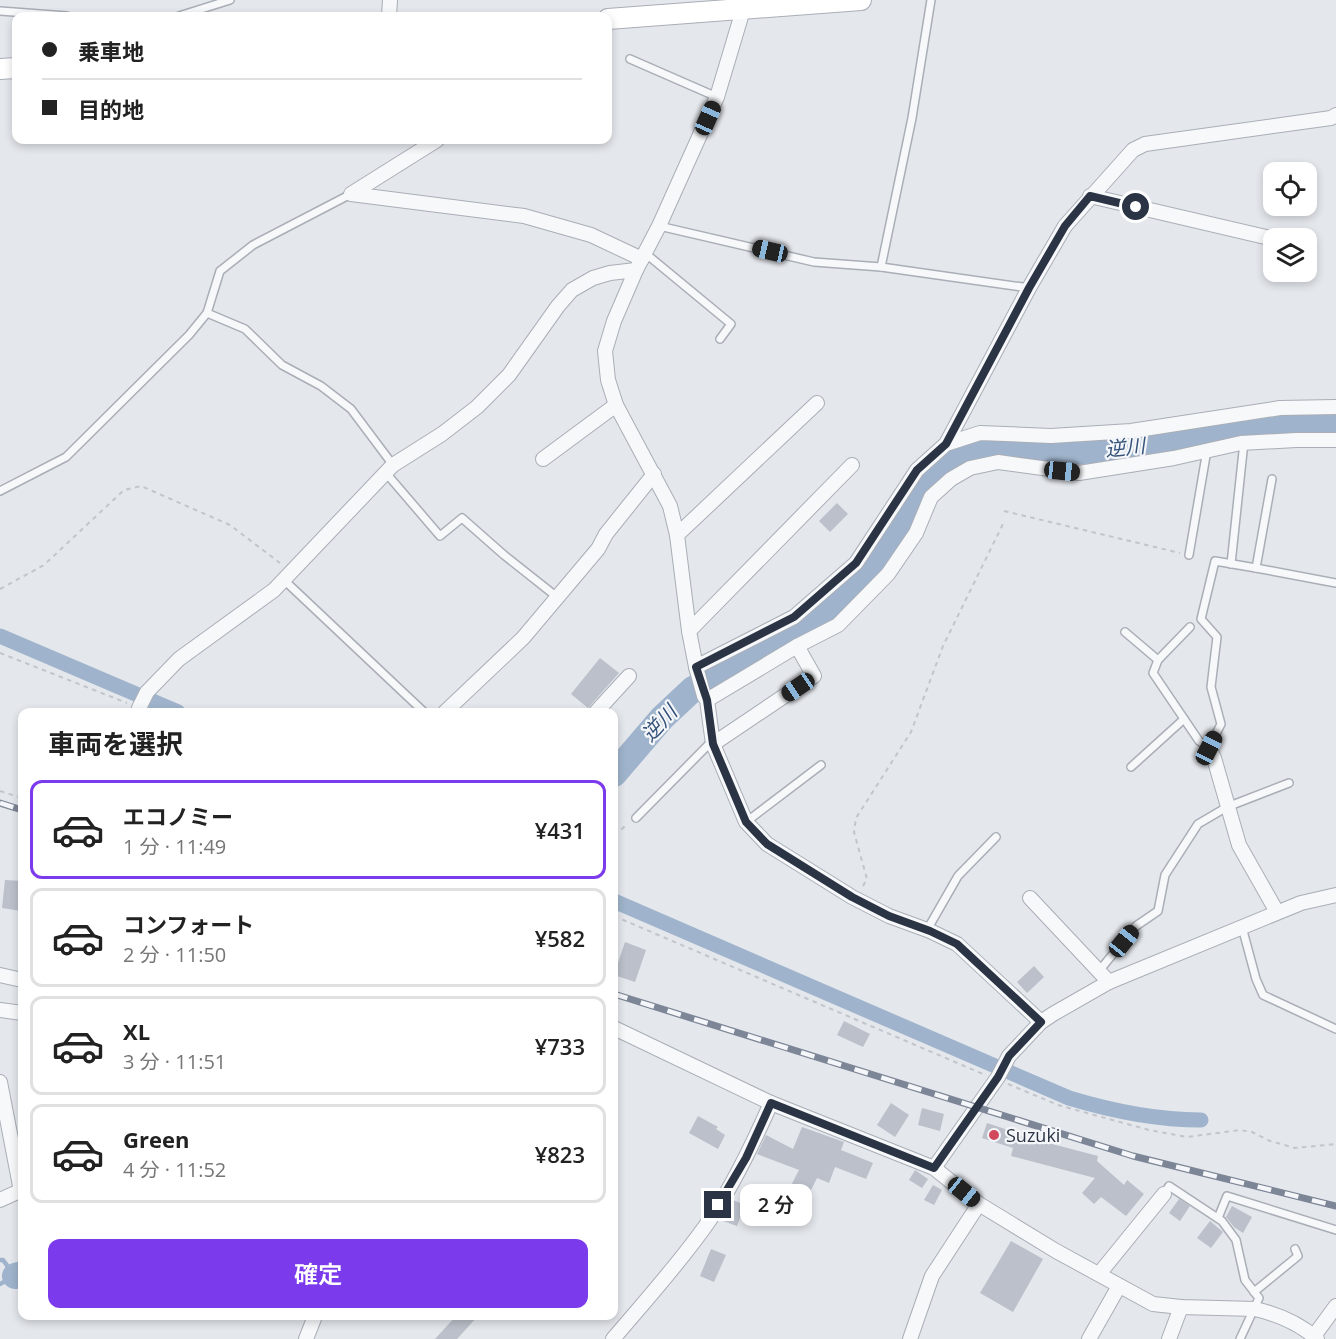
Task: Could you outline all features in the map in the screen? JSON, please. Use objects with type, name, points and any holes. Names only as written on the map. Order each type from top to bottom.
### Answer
[{"type":"street","points":[[612,19],[743,5],[861,0]]},
{"type":"street","points":[[743,5],[717,97],[614,321],[605,351],[608,380],[616,405],[670,506],[677,535],[689,632],[706,698],[713,742],[746,822],[767,844],[856,899],[889,916],[957,944],[1041,1022]]},
{"type":"street","points":[[612,28],[628,17]]},
{"type":"street","points":[[698,672],[794,617],[856,563],[917,470],[946,444],[1029,288],[1065,226],[1133,150],[1145,144],[1331,118],[1336,114]]},
{"type":"street","points":[[351,194],[431,144]]},
{"type":"street","points":[[351,194],[524,216],[591,235],[641,260]]},
{"type":"street","points":[[1090,196],[1263,236]]},
{"type":"street","points":[[142,702],[179,659],[274,590],[390,469],[477,407],[509,375],[572,290],[593,278],[641,260]]},
{"type":"street","points":[[677,535],[818,403]]},
{"type":"street","points":[[543,459],[616,405]]},
{"type":"street","points":[[946,444],[980,433],[1051,436],[1131,431],[1280,408],[1336,407]]},
{"type":"street","points":[[706,698],[838,625],[888,574],[916,533],[931,497],[951,479],[970,468],[998,462],[1079,473],[1174,458],[1244,442],[1336,440]]},
{"type":"street","points":[[689,632],[852,465]]},
{"type":"street","points":[[453,708],[523,638],[598,549],[606,534],[654,474]]},
{"type":"street","points":[[713,742],[814,675],[797,646]]},
{"type":"street","points":[[600,708],[628,676]]},
{"type":"street","points":[[1209,748],[1214,758],[1239,845],[1277,912]]},
{"type":"street","points":[[934,1168],[997,1078],[1009,1056],[1041,1022],[1109,982],[1277,912],[1301,903],[1336,895]]},
{"type":"street","points":[[1030,898],[1109,982]]},
{"type":"street","points":[[0,975],[18,979]]},
{"type":"street","points":[[0,1010],[18,1012]]},
{"type":"street","points":[[618,1030],[771,1103],[934,1168],[979,1204],[1154,1304],[1255,1309],[1305,1328],[1316,1338],[1336,1306]]},
{"type":"street","points":[[0,1082],[18,1171]]},
{"type":"street","points":[[612,1339],[668,1274],[709,1221],[746,1158],[771,1103]]},
{"type":"street","points":[[0,1200],[18,1193]]},
{"type":"street","points":[[1099,1274],[1164,1194]]},
{"type":"street","points":[[910,1339],[932,1276],[979,1204]]},
{"type":"street","points":[[1089,1339],[1119,1286]]},
{"type":"street","points":[[1169,1339],[1181,1307]]},
{"type":"street","points":[[306,1339],[313,1320]]},
{"type":"lane","points":[[192,12],[230,0]]},
{"type":"lane","points":[[881,267],[912,118],[931,0]]},
{"type":"lane","points":[[630,59],[717,97]]},
{"type":"lane","points":[[0,491],[66,457],[189,335],[207,313],[220,271],[253,244],[351,194]]},
{"type":"lane","points":[[659,226],[814,262],[881,267],[1029,288]]},
{"type":"lane","points":[[641,260],[731,324],[720,339]]},
{"type":"lane","points":[[207,313],[245,329],[282,365],[321,386],[351,408],[390,469],[440,536],[462,518],[557,597]]},
{"type":"lane","points":[[1231,564],[1244,442]]},
{"type":"lane","points":[[1189,555],[1207,450]]},
{"type":"lane","points":[[1256,568],[1272,479]]},
{"type":"lane","points":[[1190,627],[1158,660],[1153,673],[1200,741],[1209,748],[1221,724],[1211,687],[1217,637],[1201,619],[1215,561],[1336,583]]},
{"type":"lane","points":[[288,576],[420,708]]},
{"type":"lane","points":[[1125,632],[1158,660]]},
{"type":"lane","points":[[1131,767],[1184,719]]},
{"type":"lane","points":[[636,818],[713,742]]},
{"type":"lane","points":[[746,822],[820,765]]},
{"type":"lane","points":[[1099,971],[1136,926],[1158,911],[1165,875],[1198,824],[1227,807],[1289,783]]},
{"type":"lane","points":[[927,930],[958,876],[996,837]]},
{"type":"lane","points":[[1242,927],[1256,979],[1263,995],[1336,1029]]},
{"type":"lane","points":[[1164,1194],[1169,1186],[1222,1221],[1236,1240],[1245,1280],[1259,1298],[1240,1339]]},
{"type":"lane","points":[[1218,1218],[1227,1196],[1336,1230]]},
{"type":"lane","points":[[1254,1292],[1298,1256],[1295,1249]]},
{"type":"path","points":[[0,589],[44,565],[124,490],[141,486],[230,525],[288,576]]},
{"type":"path","points":[[1004,511],[1189,555]]},
{"type":"path","points":[[856,899],[867,879],[854,832],[856,818],[911,732],[943,646],[1003,524]]},
{"type":"path","points":[[0,653],[142,702]]},
{"type":"path","points":[[0,792],[18,797]]},
{"type":"path","points":[[618,832],[636,818]]},
{"type":"path","points":[[618,918],[1058,1105],[1149,1130],[1187,1137],[1240,1130],[1252,1132],[1270,1141],[1295,1148],[1336,1144]]},
{"type":"building","points":[[837,503],[848,514],[830,532],[819,521]]},
{"type":"building","points":[[600,658],[619,673],[588,708],[571,694]]},
{"type":"building","points":[[5,880],[18,881],[18,911],[2,908]]},
{"type":"building","points":[[625,942],[646,950],[635,982],[618,976],[618,963]]},
{"type":"building","points":[[1034,966],[1044,977],[1027,993],[1017,982]]},
{"type":"building","points":[[844,1021],[870,1034],[863,1047],[837,1035]]},
{"type":"building","points":[[891,1103],[909,1115],[895,1137],[877,1125]]},
{"type":"building","points":[[922,1108],[944,1114],[940,1131],[918,1125]]},
{"type":"building","points":[[698,1116],[718,1127],[716,1129],[725,1135],[718,1149],[689,1133]]},
{"type":"building","points":[[987,1123],[1014,1132],[1014,1134],[1098,1156],[1097,1161],[1124,1185],[1127,1180],[1144,1194],[1126,1216],[1101,1197],[1094,1204],[1082,1193],[1095,1178],[1011,1156],[1013,1148],[982,1138]]},
{"type":"building","points":[[802,1127],[844,1142],[841,1150],[873,1163],[866,1179],[835,1167],[829,1183],[817,1178],[802,1208],[784,1199],[799,1170],[757,1154],[766,1135],[793,1149]]},
{"type":"building","points":[[915,1170],[928,1179],[922,1188],[909,1180]]},
{"type":"building","points":[[933,1185],[942,1190],[934,1205],[924,1200]]},
{"type":"building","points":[[1179,1199],[1190,1206],[1180,1221],[1169,1213]]},
{"type":"building","points":[[733,1200],[745,1205],[737,1226],[723,1221]]},
{"type":"building","points":[[1232,1206],[1252,1217],[1243,1233],[1226,1217]]},
{"type":"building","points":[[1210,1221],[1223,1232],[1211,1248],[1197,1238]]},
{"type":"building","points":[[1011,1241],[1043,1259],[1013,1312],[980,1293]]},
{"type":"building","points":[[711,1249],[726,1255],[714,1282],[700,1276]]},
{"type":"building","points":[[452,1320],[474,1320],[457,1339],[435,1339]]},
{"type":"waterway","name":"逆川","points":[[618,769],[662,718],[693,689],[826,613],[875,566],[903,519],[927,485],[949,462],[991,447],[1057,453],[1125,448],[1297,423],[1336,423]]},
{"type":"waterway","points":[[0,636],[169,708]]},
{"type":"waterway","points":[[618,903],[1069,1098],[1134,1114],[1201,1120]]},
{"type":"waterway","name":"逆川","points":[[0,1260],[3,1260],[15,1276],[0,1284]]},
{"type":"railway","points":[[0,803],[18,809]]},
{"type":"railway","points":[[618,995],[1133,1156],[1336,1206]]},
{"type":"place","name":"Suzuki","points":[[994,1135]]},
{"type":"route","points":[[718,1205],[746,1158],[771,1103],[914,1158],[934,1168],[998,1077],[1009,1056],[1041,1022],[957,944],[889,916],[852,897],[767,844],[753,830],[746,822],[713,744],[707,700],[696,667],[794,617],[856,563],[917,470],[946,444],[1029,288],[1065,226],[1090,196],[1136,207]]}]
